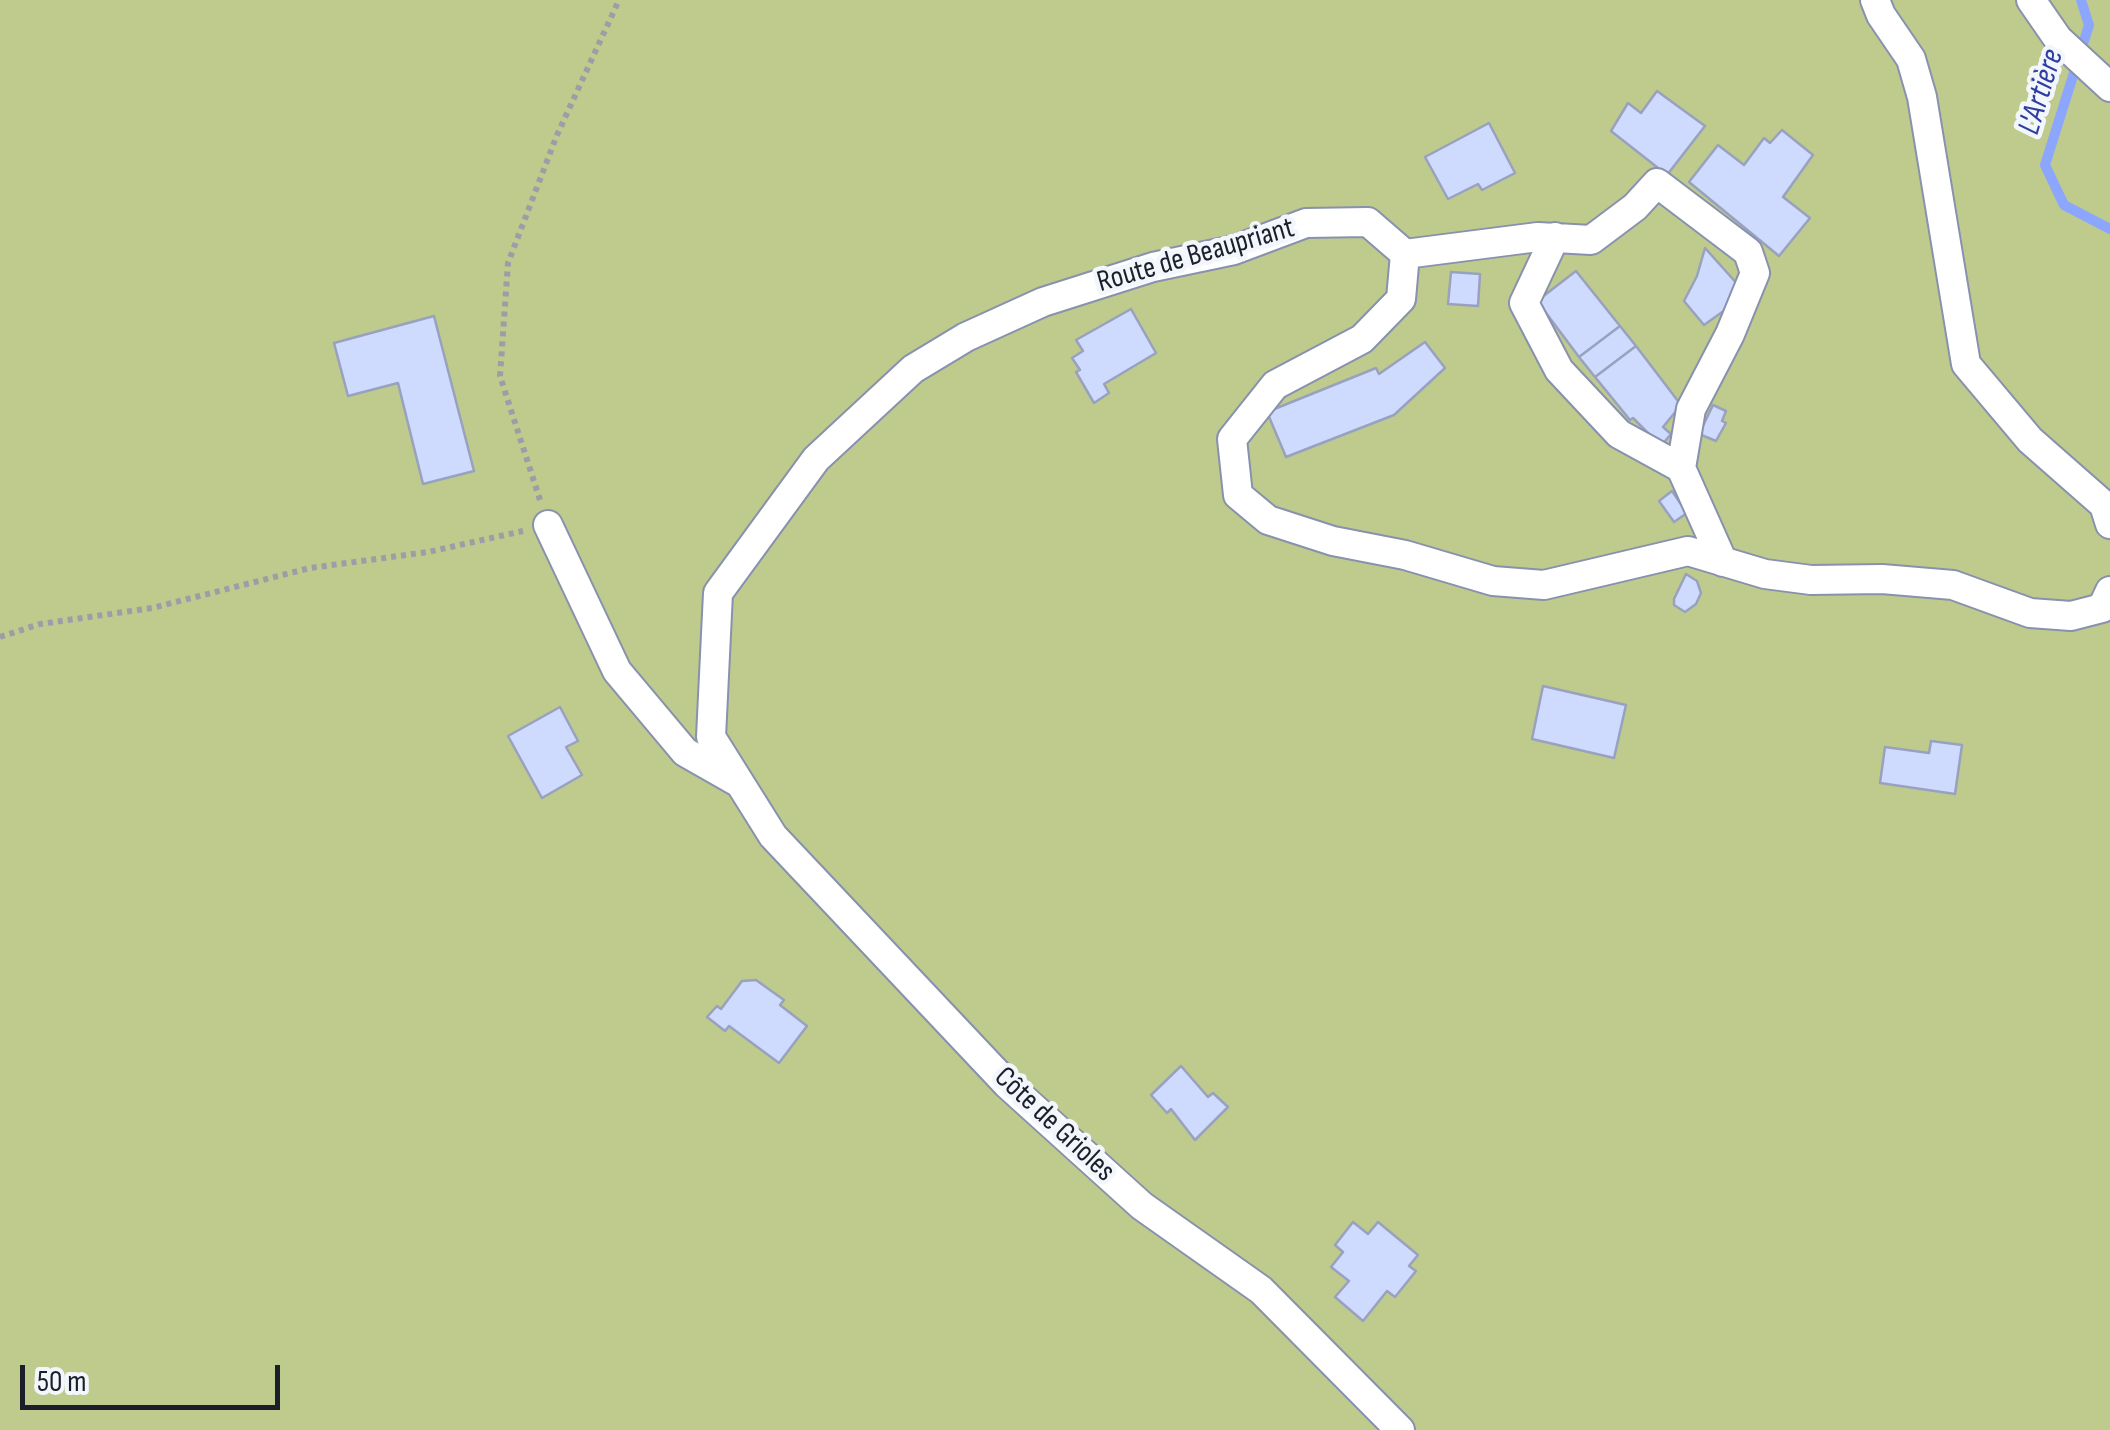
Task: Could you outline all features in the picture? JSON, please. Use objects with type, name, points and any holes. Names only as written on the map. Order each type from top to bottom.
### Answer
[{"type":"street","points":[[1875,0],[1911,60],[1922,97],[1966,364],[2030,440],[2104,505],[2110,524]]},
{"type":"street","points":[[2031,0],[2058,38],[2110,88]]},
{"type":"street","points":[[1723,562],[1681,468],[1690,409],[1730,334],[1755,274],[1748,252],[1657,183],[1635,207],[1591,240],[1521,238],[1404,254],[1401,299],[1362,338],[1274,384],[1232,439],[1238,495],[1268,520],[1332,541],[1405,555],[1493,581],[1544,585],[1688,552],[1723,562],[1765,574],[1812,580],[1882,578],[1953,585],[2030,614],[2071,616],[2102,608],[2110,591]]},
{"type":"street","name":"Route de Beaupriant","points":[[742,784],[711,736],[718,594],[816,459],[913,369],[966,337],[1043,302],[1153,267],[1234,250],[1306,223],[1368,222],[1404,254]]},
{"type":"street","points":[[1555,238],[1524,303],[1559,370],[1619,434],[1681,468]]},
{"type":"street","points":[[548,525],[617,671],[685,752],[742,784]]},
{"type":"street","name":"Côte de Grioles","points":[[742,784],[773,836],[1007,1084],[1142,1206],[1261,1290],[1400,1430]]},
{"type":"path","points":[[0,638],[40,624],[152,608],[310,568],[428,552],[548,525],[500,376],[508,263],[557,134],[618,0]]},
{"type":"green space","points":[[0,0],[2110,0],[2110,1430],[0,1430]]},
{"type":"building","points":[[1657,91],[1705,126],[1667,175],[1611,131],[1628,103],[1641,113]]},
{"type":"building","points":[[1489,123],[1515,173],[1482,190],[1478,184],[1448,199],[1425,157]]},
{"type":"building","points":[[1782,130],[1813,155],[1783,197],[1810,218],[1779,256],[1689,182],[1718,145],[1744,165],[1764,138],[1770,143]]},
{"type":"building","points":[[1705,248],[1740,287],[1725,310],[1704,325],[1684,301]]},
{"type":"building","points":[[1576,271],[1620,326],[1579,357],[1537,301]]},
{"type":"building","points":[[1451,272],[1480,274],[1478,306],[1448,304]]},
{"type":"building","points":[[1131,309],[1156,353],[1104,384],[1109,393],[1094,403],[1072,358],[1083,351],[1076,340]]},
{"type":"building","points":[[434,316],[474,471],[423,484],[398,383],[348,396],[334,343]]},
{"type":"building","points":[[1620,326],[1636,346],[1595,377],[1579,357]]},
{"type":"building","points":[[1425,342],[1445,368],[1394,415],[1286,457],[1267,412],[1376,368],[1379,374]]},
{"type":"building","points":[[1636,346],[1681,405],[1663,427],[1671,434],[1661,446],[1633,418],[1630,420],[1595,377]]},
{"type":"building","points":[[1713,405],[1726,411],[1722,421],[1726,423],[1716,441],[1699,434]]},
{"type":"building","points":[[1672,491],[1687,513],[1674,522],[1659,501]]},
{"type":"building","points":[[1686,574],[1697,581],[1701,593],[1696,604],[1685,612],[1674,605],[1674,599]]},
{"type":"building","points":[[1543,686],[1626,705],[1614,758],[1532,739]]},
{"type":"building","points":[[560,707],[578,741],[566,747],[582,775],[542,798],[508,736]]},
{"type":"building","points":[[1931,741],[1962,745],[1955,794],[1880,783],[1885,747],[1929,753]]},
{"type":"building","points":[[756,980],[784,1000],[780,1005],[807,1026],[779,1063],[729,1026],[725,1031],[707,1017],[717,1006],[721,1009],[742,981]]},
{"type":"building","points":[[1181,1066],[1208,1097],[1213,1093],[1228,1107],[1195,1140],[1171,1109],[1167,1113],[1151,1095]]},
{"type":"building","points":[[1353,1222],[1368,1234],[1378,1222],[1418,1255],[1409,1266],[1416,1271],[1395,1297],[1387,1291],[1363,1321],[1335,1297],[1349,1281],[1331,1267],[1343,1252],[1335,1245]]},
{"type":"waterway","name":"L'Artière","points":[[2081,0],[2089,25],[2045,165],[2064,205],[2110,229]]}]
